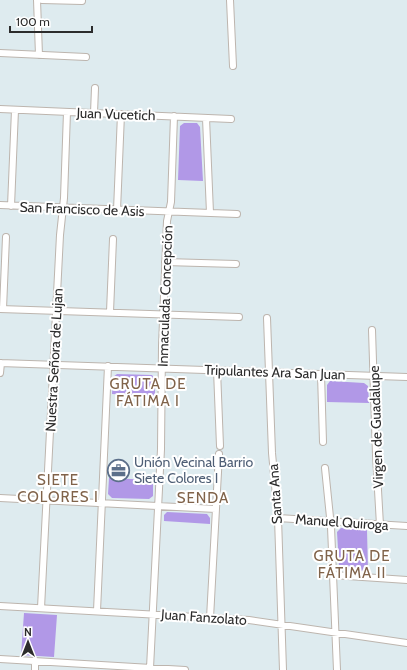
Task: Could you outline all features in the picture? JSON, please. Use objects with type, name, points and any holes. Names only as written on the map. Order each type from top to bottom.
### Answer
[{"type":"street","points":[[37,0],[40,55]]},
{"type":"street","points":[[42,0],[82,2]]},
{"type":"street","points":[[230,0],[233,66]]},
{"type":"street","points":[[0,53],[86,57]]},
{"type":"street","points":[[94,113],[95,88]]},
{"type":"street","name":"Juan Vucetich","points":[[0,109],[232,119]]},
{"type":"street","points":[[11,206],[15,110]]},
{"type":"street","name":"Nuestra Señora de Lujan","points":[[41,608],[60,235],[64,198],[67,112]]},
{"type":"street","points":[[117,210],[121,114]]},
{"type":"street","name":"Inmaculada Concepción","points":[[150,668],[161,447],[167,221],[171,202],[174,116]]},
{"type":"street","points":[[206,118],[210,213]]},
{"type":"street","name":"San Francisco de Asis","points":[[0,205],[237,214]]},
{"type":"street","points":[[6,237],[2,309],[240,317]]},
{"type":"street","points":[[110,312],[112,239]]},
{"type":"street","points":[[166,262],[236,264]]},
{"type":"street","name":"Santa Ana","points":[[267,318],[272,453],[278,518],[283,670]]},
{"type":"street","name":"Virgen de Guadalupe","points":[[372,330],[380,525]]},
{"type":"street","points":[[0,363],[0,373]]},
{"type":"street","name":"Tripulantes Ara San Juan","points":[[0,363],[407,377]]},
{"type":"street","points":[[97,611],[108,366]]},
{"type":"street","points":[[217,370],[220,446]]},
{"type":"street","points":[[321,374],[323,442]]},
{"type":"street","points":[[210,618],[219,454]]},
{"type":"street","points":[[325,468],[330,522],[337,670]]},
{"type":"street","points":[[0,498],[216,509]]},
{"type":"street","name":"Manuel Quiroga","points":[[278,518],[407,526]]},
{"type":"street","points":[[333,575],[407,580]]},
{"type":"street","name":"Juan Fanzolato","points":[[0,606],[249,620],[407,643]]},
{"type":"street","points":[[0,659],[185,670]]},
{"type":"street","points":[[35,661],[35,670]]},
{"type":"shaded area","points":[[184,123],[197,123],[200,127],[203,181],[178,180],[180,126]]},
{"type":"shaded area","points":[[117,374],[152,375],[155,379],[155,396],[112,394],[113,377]]},
{"type":"shaded area","points":[[330,381],[364,383],[368,386],[369,403],[327,402],[327,385]]},
{"type":"shaded area","points":[[109,478],[153,480],[153,496],[149,499],[112,498],[108,494]]},
{"type":"shaded area","points":[[167,512],[207,514],[210,518],[210,524],[164,521],[164,515]]},
{"type":"shaded area","points":[[341,528],[367,530],[368,571],[342,570],[339,566],[337,532]]},
{"type":"shaded area","points":[[24,613],[57,615],[54,657],[21,655]]},
{"type":"place","name":"Unión Vecinal Barrio Siete Colores I","points":[[118,470]]},
{"type":"district","name":"GRUTA DE FÁTIMA I","points":[[148,392]]},
{"type":"district","name":"SIETE COLORES I","points":[[58,488]]},
{"type":"district","name":"SENDA","points":[[203,498]]},
{"type":"district","name":"GRUTA DE FÁTIMA II","points":[[352,564]]}]
